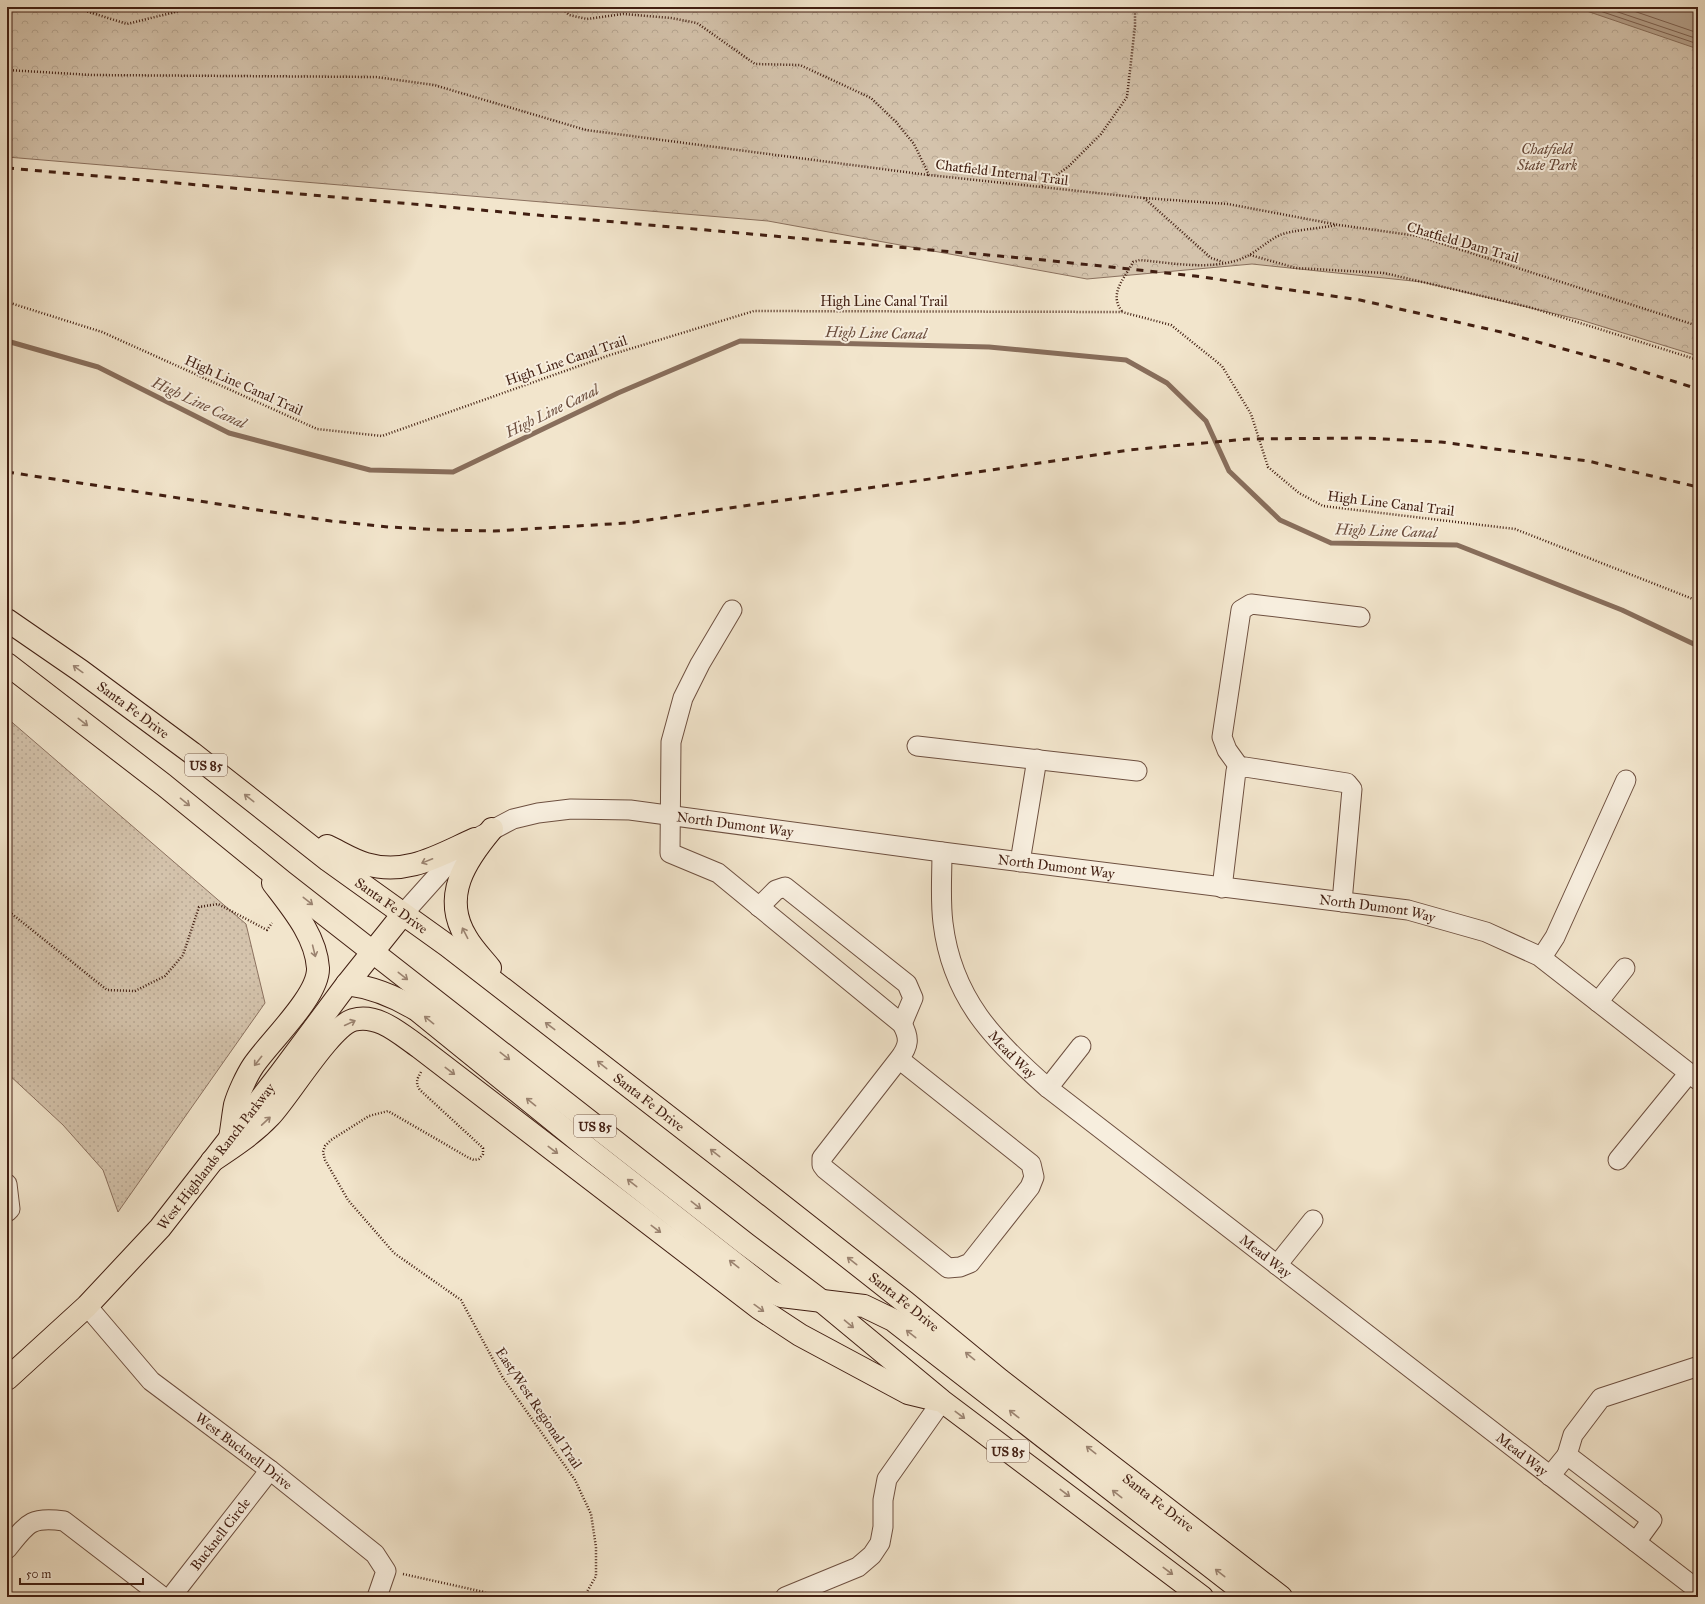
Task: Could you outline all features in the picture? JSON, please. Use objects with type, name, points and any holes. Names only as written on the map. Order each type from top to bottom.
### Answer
[{"type":"main road","name":"Santa Fe Drive","points":[[7,620],[43,643],[155,726],[328,860],[448,946],[905,1302],[1000,1380],[1281,1597]]},
{"type":"main road","name":"US 85","points":[[7,664],[164,785],[372,952],[734,1235],[819,1299],[942,1401],[1202,1597]]},
{"type":"main road","points":[[276,819],[349,857],[383,868],[399,868],[424,862],[484,834]]},
{"type":"main road","points":[[484,834],[461,873],[455,905],[459,922],[466,937],[513,998]]},
{"type":"main road","points":[[230,1138],[236,1104],[253,1067],[307,998],[315,985],[318,970],[314,948],[308,934],[256,860]]},
{"type":"main road","name":"West Highlands Ranch Parkway","points":[[7,1379],[87,1306],[160,1228],[347,984],[403,914]]},
{"type":"main road","points":[[347,984],[360,986],[401,1000],[417,1010],[585,1146],[770,1291],[781,1296],[819,1299],[864,1306],[893,1320],[1250,1597]]},
{"type":"main road","points":[[212,1161],[245,1140],[271,1116],[342,1027],[353,1020],[380,1022],[398,1032],[419,1047],[759,1308],[800,1336],[908,1393],[942,1401]]},
{"type":"street","points":[[1240,768],[1227,750],[1222,737],[1241,610],[1251,604],[1360,617]]},
{"type":"street","points":[[732,610],[700,664],[683,698],[670,742],[670,853],[718,872],[902,1024],[908,1034],[906,1049],[822,1158],[822,1165],[948,1268],[960,1267],[970,1262],[1030,1187],[1034,1177],[1031,1164],[899,1059]]},
{"type":"street","points":[[917,746],[1137,771]]},
{"type":"street","points":[[1020,862],[1038,759]]},
{"type":"street","points":[[1222,888],[1236,771],[1240,768],[1246,767],[1347,783],[1352,789],[1342,902]]},
{"type":"street","points":[[1542,958],[1561,925],[1626,780]]},
{"type":"street","name":"North Dumont Way","points":[[403,914],[454,857],[484,834],[513,819],[532,814],[571,809],[630,810],[1222,888],[1408,910],[1486,932],[1542,958],[1693,1076]]},
{"type":"street","name":"Mead Way","points":[[942,852],[943,922],[947,946],[961,986],[970,1004],[987,1029],[1003,1046],[1048,1088],[1698,1590]]},
{"type":"street","points":[[759,906],[776,890],[785,888],[907,984],[913,998],[902,1024]]},
{"type":"street","points":[[1598,1002],[1625,968]]},
{"type":"street","points":[[1048,1088],[1081,1046]]},
{"type":"street","points":[[1618,1160],[1693,1076]]},
{"type":"street","points":[[7,1184],[10,1210],[7,1212]]},
{"type":"street","points":[[1277,1265],[1313,1220]]},
{"type":"street","name":"West Bucknell Drive","points":[[87,1306],[151,1381],[270,1470],[375,1554],[386,1571]]},
{"type":"street","points":[[1550,1476],[1567,1455],[1573,1435],[1601,1398],[1696,1367]]},
{"type":"street","points":[[785,1597],[858,1567],[872,1556],[880,1543],[883,1527],[883,1500],[887,1479],[942,1401]]},
{"type":"street","points":[[1567,1455],[1652,1520],[1636,1542]]},
{"type":"street","name":"Bucknell Circle","points":[[170,1597],[270,1470]]},
{"type":"street","points":[[7,1549],[26,1525],[46,1519],[64,1521],[163,1597]]},
{"type":"street","points":[[378,1597],[386,1571]]},
{"type":"path","points":[[73,7],[127,24],[195,7]]},
{"type":"path","name":"Chatfield Internal Trail","points":[[561,7],[569,15],[587,19],[623,14],[671,18],[697,23],[756,64],[800,65],[871,98],[896,122],[914,144],[929,175],[1144,198]]},
{"type":"path","points":[[1042,187],[1069,166],[1101,134],[1127,97],[1135,26],[1135,7]]},
{"type":"path","points":[[7,70],[92,76],[376,77],[434,85],[586,130],[929,175]]},
{"type":"path","points":[[1144,198],[1211,258],[1223,262]]},
{"type":"path","name":"Chatfield Dam Trail","points":[[1144,198],[1228,204],[1339,225],[1418,236],[1698,326]]},
{"type":"path","points":[[1122,312],[1115,299],[1118,288],[1133,262],[1140,260],[1204,266],[1237,260],[1250,255],[1261,246],[1281,234],[1339,225]]},
{"type":"path","points":[[1250,255],[1296,268],[1384,273],[1529,307],[1698,360]]},
{"type":"path","name":"High Line Canal Trail","points":[[7,302],[102,332],[317,429],[382,436],[610,355],[754,311],[1122,312],[1171,325],[1222,366],[1251,414],[1268,467],[1299,493],[1323,506],[1515,529],[1698,601]]},
{"type":"path","points":[[7,910],[107,990],[135,991],[164,976],[183,955],[199,907],[218,904],[267,930],[272,923]]},
{"type":"path","name":"East/West Regional Trail","points":[[421,1072],[417,1079],[417,1085],[420,1090],[483,1148],[483,1154],[479,1159],[474,1160],[469,1158],[388,1111],[369,1116],[331,1140],[325,1146],[323,1152],[325,1160],[348,1200],[394,1254],[461,1300],[503,1378],[575,1480],[591,1514],[596,1547],[596,1576],[584,1597]]},
{"type":"path","points":[[386,1571],[484,1592],[493,1597]]},
{"type":"green space","name":"Chatfield State Park","points":[[7,7],[1698,7],[1698,356],[1581,320],[1422,282],[1252,264],[1087,279],[768,221],[7,157]]},
{"type":"green space","points":[[7,718],[246,924],[265,1003],[118,1212],[103,1170],[63,1125],[7,1073]]},
{"type":"water","points":[[1575,7],[1698,7],[1698,49]]},
{"type":"waterway","name":"High Line Canal","points":[[7,341],[98,367],[229,433],[370,470],[453,472],[618,393],[740,341],[989,347],[1126,360],[1167,383],[1206,421],[1229,471],[1280,520],[1331,543],[1457,545],[1622,610],[1698,646]]},
{"type":"railway","points":[[7,168],[1044,260],[1195,276],[1360,300],[1501,332],[1619,364],[1698,389]]},
{"type":"railway","points":[[7,472],[331,521],[389,527],[494,531],[627,523],[1129,450],[1247,439],[1366,438],[1441,442],[1588,461],[1698,487]]}]
